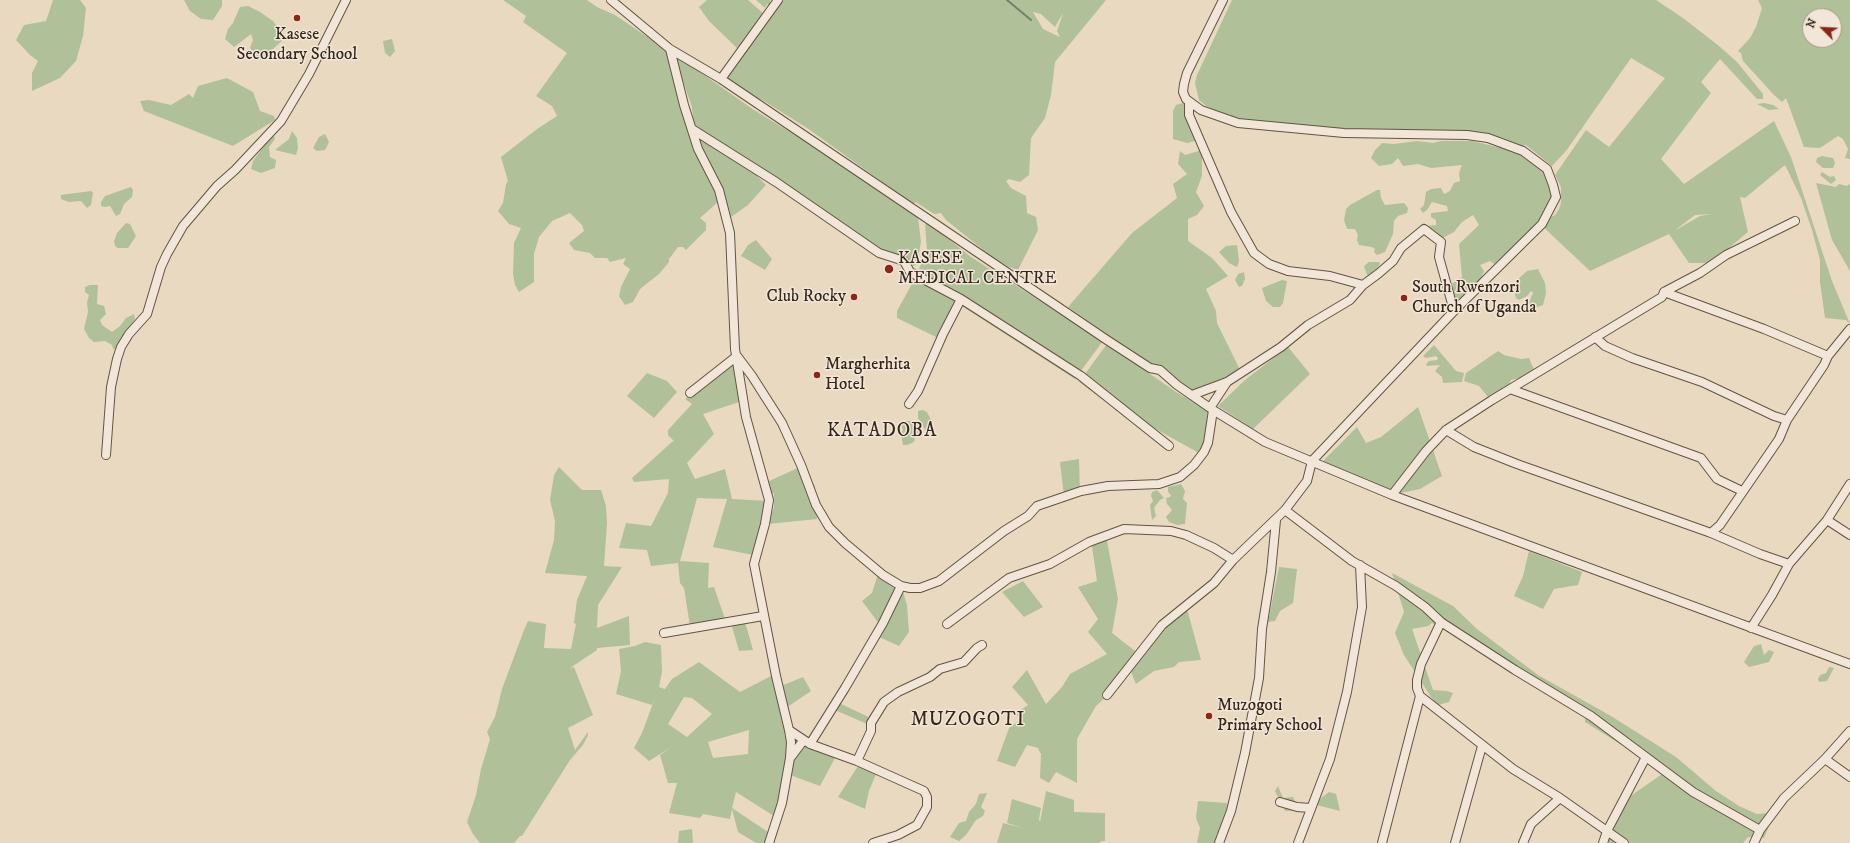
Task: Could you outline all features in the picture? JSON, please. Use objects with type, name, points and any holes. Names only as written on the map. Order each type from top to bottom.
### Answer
[{"type":"street","points":[[106,455],[111,387],[117,359],[121,347],[129,334],[147,314],[161,267],[183,226],[217,186],[235,170],[281,122],[309,74],[346,0]]},
{"type":"street","points":[[611,0],[670,49],[721,79],[921,213],[975,252],[1150,368],[1160,370],[1177,385],[1265,442],[1392,495],[1850,664]]},
{"type":"street","points":[[721,79],[778,0]]},
{"type":"street","points":[[1107,695],[1162,625],[1214,583],[1233,560],[1276,520],[1307,481],[1312,461],[1454,311],[1542,224],[1556,197],[1547,169],[1522,151],[1488,138],[1467,135],[1344,133],[1238,123],[1210,114],[1189,102],[1183,92],[1186,73],[1223,0]]},
{"type":"street","points":[[670,49],[698,149],[719,190],[730,234],[737,356],[746,417],[769,500],[765,524],[754,562],[763,616],[791,742],[790,758],[782,803],[770,843]]},
{"type":"street","points":[[1189,102],[1189,115],[1232,212],[1254,253],[1269,264],[1288,271],[1330,276],[1363,285]]},
{"type":"street","points":[[692,129],[776,182],[879,252],[904,262],[910,272],[961,299],[1087,380],[1169,446]]},
{"type":"street","points":[[1392,495],[1426,452],[1446,430],[1510,389],[1662,297],[1664,292],[1700,273],[1726,255],[1795,220]]},
{"type":"street","points":[[1192,395],[1227,382],[1281,348],[1308,325],[1350,300],[1363,285],[1393,260],[1400,248],[1424,229],[1441,242],[1439,257],[1454,311]]},
{"type":"street","points":[[1664,292],[1764,328],[1828,356]]},
{"type":"street","points":[[909,404],[918,391],[943,334],[961,299]]},
{"type":"street","points":[[1711,533],[1720,525],[1779,439],[1788,420],[1824,366],[1828,356],[1850,329]]},
{"type":"street","points":[[1596,337],[1605,346],[1632,358],[1702,382],[1774,416],[1788,420]]},
{"type":"street","points":[[690,393],[737,356]]},
{"type":"street","points":[[737,356],[782,423],[801,465],[816,505],[824,519],[845,543],[883,575],[901,586],[920,588],[938,581],[1004,531],[1028,516],[1037,506],[1081,491],[1108,486],[1159,484],[1180,477],[1194,465],[1204,452],[1208,443],[1212,409],[1227,382]]},
{"type":"street","points":[[1510,389],[1701,458],[1717,479],[1742,491]]},
{"type":"street","points":[[1446,430],[1474,447],[1517,464],[1711,533],[1760,554],[1789,564]]},
{"type":"street","points":[[1751,628],[1789,564],[1827,520],[1850,484]]},
{"type":"street","points":[[1285,510],[1360,565],[1396,586],[1425,607],[1442,622],[1515,670],[1590,716],[1693,792],[1760,830]]},
{"type":"street","points":[[1219,843],[1231,811],[1243,760],[1259,678],[1262,629],[1271,572],[1276,520]]},
{"type":"street","points":[[1827,520],[1850,535]]},
{"type":"street","points":[[947,624],[1010,578],[1050,564],[1089,542],[1124,529],[1172,531],[1186,534],[1214,548],[1233,560]]},
{"type":"street","points":[[1298,843],[1333,748],[1347,692],[1362,607],[1360,565]]},
{"type":"street","points":[[790,758],[807,742],[845,688],[883,623],[901,586]]},
{"type":"street","points":[[664,633],[763,616]]},
{"type":"street","points":[[1442,622],[1421,664],[1417,680],[1417,688],[1420,696],[1513,769],[1560,798],[1624,843]]},
{"type":"street","points":[[856,761],[871,731],[871,723],[884,702],[898,692],[930,676],[940,669],[964,662],[976,648],[982,645]]},
{"type":"street","points":[[1382,843],[1420,696]]},
{"type":"street","points":[[789,730],[807,742],[856,761],[924,791],[928,801],[924,814],[917,825],[898,835],[873,843]]},
{"type":"street","points":[[1754,843],[1760,830],[1790,791],[1825,759],[1850,731]]},
{"type":"street","points":[[1455,843],[1482,746]]},
{"type":"street","points":[[1603,843],[1607,831],[1646,757]]},
{"type":"street","points":[[1825,759],[1850,777]]},
{"type":"street","points":[[1523,843],[1531,824],[1560,798]]},
{"type":"street","points":[[1280,802],[1297,807],[1310,808]]},
{"type":"green space","points":[[53,0],[80,0],[86,8],[83,36],[76,61],[60,78],[32,91],[32,73],[38,61],[16,40],[24,25],[46,21]]},
{"type":"green space","points":[[184,0],[222,0],[222,6],[213,20],[201,19],[190,11]]},
{"type":"green space","points":[[503,0],[587,0],[597,7],[615,15],[667,50],[720,200],[700,218],[706,223],[706,230],[686,250],[683,247],[678,247],[669,259],[669,262],[659,274],[640,289],[633,302],[625,305],[619,296],[621,287],[630,269],[623,264],[626,258],[610,262],[607,258],[595,258],[590,253],[574,250],[569,243],[584,231],[582,225],[570,213],[552,221],[539,237],[534,254],[534,282],[519,292],[515,285],[513,274],[514,243],[521,228],[509,224],[498,211],[503,203],[506,184],[508,181],[501,157],[537,129],[557,116],[552,106],[536,96],[567,53],[523,22],[526,16]]},
{"type":"green space","points":[[707,0],[748,0],[764,14],[740,51],[709,21],[699,7]]},
{"type":"green space","points":[[756,0],[770,0],[770,6],[767,4],[765,8]]},
{"type":"green space","points":[[783,0],[1106,0],[1055,62],[1051,95],[1045,118],[1031,138],[1029,175],[1020,182],[1009,179],[1006,181],[1011,188],[1026,196],[1027,213],[1036,217],[1038,230],[1018,270],[1009,267],[992,257],[946,220],[941,213],[934,214],[916,202],[913,204],[807,128],[764,101],[725,81]],"holes":[[[1033,12],[1041,14],[1055,27],[1063,13],[1057,31],[1060,37],[1043,29]]]},
{"type":"green space","points":[[1232,0],[1656,0],[1683,18],[1719,46],[1737,62],[1763,94],[1763,99],[1757,99],[1720,59],[1701,82],[1711,93],[1661,159],[1684,184],[1774,121],[1791,157],[1832,281],[1850,324],[1846,320],[1825,318],[1820,282],[1820,260],[1801,198],[1785,165],[1745,198],[1740,197],[1748,232],[1711,263],[1689,263],[1669,234],[1590,271],[1539,223],[1555,215],[1559,209],[1561,203],[1561,187],[1555,175],[1586,130],[1609,147],[1665,78],[1631,58],[1566,151],[1552,166],[1526,145],[1522,146],[1503,138],[1479,134],[1357,133],[1255,125],[1215,111],[1199,100],[1195,83],[1197,75]],"holes":[[[1712,214],[1700,216],[1674,231],[1695,215]]]},
{"type":"green space","points":[[1758,0],[1850,0],[1850,159],[1845,158],[1848,149],[1843,139],[1838,136],[1820,148],[1804,147],[1786,98],[1782,102],[1774,95],[1743,61],[1741,53],[1738,51],[1750,38],[1756,27],[1762,8]]},
{"type":"green space","points":[[248,6],[273,21],[285,38],[261,60],[250,48],[253,40],[251,34],[234,47],[225,39],[228,29],[233,23],[240,7]]},
{"type":"green space","points":[[392,39],[395,51],[390,57],[385,53],[383,41]]},
{"type":"green space","points":[[673,53],[754,110],[810,144],[918,217],[921,242],[917,264],[908,269],[900,265],[694,128],[692,107]]},
{"type":"green space","points":[[227,78],[253,92],[260,111],[274,116],[275,120],[233,146],[144,111],[140,101],[149,100],[171,105],[189,94],[193,98],[198,86]]},
{"type":"green space","points":[[1186,102],[1202,139],[1187,143],[1173,139],[1173,111],[1176,105]]},
{"type":"green space","points":[[1764,103],[1773,105],[1779,109],[1769,110],[1757,104]]},
{"type":"green space","points":[[292,131],[297,138],[298,148],[296,155],[275,150],[289,139]]},
{"type":"green space","points":[[273,134],[275,139],[269,147],[270,157],[276,160],[275,168],[261,173],[251,169],[253,161]]},
{"type":"green space","points":[[325,134],[329,142],[325,150],[317,151],[313,148],[319,137]]},
{"type":"green space","points":[[695,134],[752,171],[766,185],[748,205],[731,217],[721,188],[700,149]]},
{"type":"green space","points":[[1417,141],[1433,143],[1441,141],[1472,141],[1506,149],[1525,154],[1547,174],[1553,201],[1541,219],[1516,246],[1494,264],[1490,261],[1480,265],[1484,271],[1480,280],[1457,308],[1450,285],[1462,277],[1459,244],[1479,225],[1473,215],[1462,222],[1454,232],[1441,239],[1425,226],[1436,225],[1436,220],[1431,217],[1431,213],[1448,211],[1447,206],[1432,202],[1423,213],[1420,209],[1424,205],[1426,192],[1431,189],[1441,188],[1444,194],[1450,191],[1454,183],[1460,181],[1459,173],[1462,165],[1431,168],[1418,164],[1403,166],[1398,158],[1392,164],[1379,166],[1371,158],[1375,150],[1382,143],[1394,144]]},
{"type":"green space","points":[[1202,150],[1202,176],[1196,192],[1204,206],[1197,215],[1188,219],[1188,241],[1212,258],[1228,276],[1206,289],[1216,311],[1217,323],[1242,374],[1205,389],[1188,391],[1068,307],[1132,233],[1177,198],[1173,184],[1187,174],[1178,164],[1180,151],[1185,155]]},
{"type":"green space","points":[[1822,156],[1833,158],[1835,163],[1833,168],[1823,168],[1816,162],[1817,158]]},
{"type":"green space","points":[[1822,172],[1830,177],[1834,176],[1836,180],[1831,184],[1820,175]]},
{"type":"green space","points":[[1816,183],[1836,187],[1839,184],[1847,186],[1850,184],[1850,271],[1832,240]]},
{"type":"green space","points":[[131,187],[133,190],[132,197],[124,204],[120,214],[116,216],[110,206],[101,206],[101,202],[105,196]]},
{"type":"green space","points":[[1377,190],[1380,190],[1381,198],[1385,205],[1404,203],[1408,208],[1407,213],[1398,216],[1394,221],[1393,234],[1385,252],[1377,255],[1374,252],[1375,249],[1372,247],[1359,245],[1357,240],[1358,235],[1355,229],[1347,229],[1344,220],[1346,209],[1350,205]]},
{"type":"green space","points":[[91,191],[93,193],[91,205],[87,208],[81,201],[69,202],[61,199],[61,195]]},
{"type":"green space","points":[[126,223],[130,224],[136,236],[128,248],[118,248],[115,246],[114,241],[117,233]]},
{"type":"green space","points":[[927,223],[971,257],[1103,341],[1075,379],[957,303],[938,338],[897,318],[897,311],[914,280],[906,275],[919,269],[927,250],[925,225]]},
{"type":"green space","points":[[756,240],[772,259],[765,270],[741,256],[748,245]]},
{"type":"green space","points":[[1237,245],[1239,261],[1237,267],[1229,263],[1219,252],[1226,246]]},
{"type":"green space","points":[[1369,262],[1379,262],[1380,264],[1372,276],[1367,275],[1364,266]]},
{"type":"green space","points":[[1538,269],[1545,283],[1546,293],[1543,305],[1535,308],[1528,305],[1533,293],[1531,291],[1527,296],[1519,300],[1516,298],[1514,292],[1517,280],[1527,271]]},
{"type":"green space","points":[[1244,272],[1245,279],[1242,286],[1239,287],[1235,280],[1238,274]]},
{"type":"green space","points":[[1282,280],[1287,281],[1283,303],[1280,307],[1273,307],[1266,301],[1262,288]]},
{"type":"green space","points":[[90,285],[98,285],[97,304],[104,306],[106,314],[100,320],[102,325],[112,332],[120,326],[126,318],[134,314],[135,319],[115,349],[113,349],[112,345],[105,341],[94,342],[89,338],[84,329],[88,312],[87,302],[89,295],[85,292],[85,287]]},
{"type":"green space","points":[[1107,344],[1176,392],[1212,413],[1212,443],[1206,457],[1102,399],[1079,382]]},
{"type":"green space","points":[[1434,345],[1456,371],[1464,373],[1462,382],[1443,383],[1442,377],[1435,371],[1440,365],[1427,366],[1426,364],[1429,361],[1437,360],[1438,358],[1436,356],[1426,358],[1423,356]]},
{"type":"green space","points":[[1288,347],[1310,374],[1253,429],[1218,406],[1245,380]]},
{"type":"green space","points":[[1498,351],[1504,355],[1521,359],[1529,358],[1535,372],[1528,376],[1511,380],[1507,389],[1488,397],[1479,386],[1464,381],[1466,373]]},
{"type":"green space","points":[[736,359],[742,401],[703,414],[714,434],[687,463],[695,479],[725,469],[732,499],[768,501],[753,555],[713,547],[727,499],[697,498],[680,561],[709,563],[708,588],[714,587],[725,619],[690,626],[684,588],[680,583],[678,563],[651,566],[647,550],[619,548],[626,523],[651,526],[668,493],[669,479],[634,482],[632,478],[673,441],[675,442],[668,435],[668,430],[692,404],[685,399]]},
{"type":"green space","points":[[647,373],[667,381],[677,392],[654,418],[627,396]]},
{"type":"green space","points":[[1418,407],[1442,476],[1420,489],[1396,494],[1323,464],[1324,460],[1357,427],[1366,443],[1381,437]]},
{"type":"green space","points":[[923,410],[927,412],[933,424],[932,432],[927,433],[918,418],[918,411]]},
{"type":"green space","points":[[902,421],[917,421],[919,432],[915,437],[914,442],[907,445],[903,445],[901,434],[903,430],[901,426]]},
{"type":"green space","points":[[1079,459],[1080,492],[1064,496],[1060,462]]},
{"type":"green space","points":[[559,467],[582,490],[601,490],[606,506],[607,523],[604,566],[622,567],[598,605],[597,628],[629,616],[630,645],[597,648],[597,650],[570,668],[574,667],[593,715],[568,728],[575,750],[588,732],[583,745],[570,760],[522,836],[520,836],[514,843],[480,843],[473,834],[467,822],[476,795],[481,769],[490,739],[487,732],[495,717],[502,689],[524,630],[528,621],[546,624],[544,648],[571,649],[576,624],[574,623],[577,600],[587,576],[545,573],[554,540],[555,521],[550,500],[554,475]]},
{"type":"green space","points":[[800,467],[815,486],[817,519],[768,524],[774,507],[774,493],[772,494],[767,482]]},
{"type":"green space","points":[[1181,484],[1185,491],[1183,499],[1187,503],[1185,524],[1177,525],[1169,522],[1166,517],[1172,510],[1167,504],[1166,498],[1170,497],[1171,495],[1168,492],[1168,487]]},
{"type":"green space","points":[[1157,490],[1164,498],[1160,500],[1154,508],[1156,516],[1152,520],[1150,505],[1153,501],[1151,496],[1152,492]]},
{"type":"green space","points":[[1106,536],[1118,599],[1112,633],[1139,654],[1110,693],[1096,706],[1077,739],[1077,783],[1056,772],[1049,783],[1040,778],[1040,753],[1038,748],[1027,745],[1015,767],[997,761],[1009,728],[1020,720],[1016,713],[1028,705],[1012,687],[1027,670],[1046,704],[1062,687],[1070,674],[1107,654],[1088,632],[1098,619],[1078,587],[1097,581],[1092,546]]},
{"type":"green space","points":[[1529,551],[1582,572],[1578,585],[1554,589],[1543,609],[1514,596],[1523,576]]},
{"type":"green space","points":[[1279,567],[1297,569],[1293,603],[1280,611],[1275,621],[1268,622]]},
{"type":"green space","points":[[1392,573],[1453,606],[1477,629],[1538,675],[1611,716],[1676,757],[1716,791],[1739,806],[1757,814],[1769,813],[1778,804],[1764,838],[1748,837],[1743,843],[1607,843],[1619,804],[1665,772],[1585,722],[1585,712],[1432,623],[1428,626],[1412,629],[1433,690],[1453,693],[1449,702],[1438,705],[1431,697],[1404,655],[1395,633],[1404,612]]},
{"type":"green space","points":[[878,574],[898,587],[880,625],[862,601],[872,593]]},
{"type":"green space","points":[[1023,581],[1043,607],[1024,617],[1002,592]]},
{"type":"green space","points":[[902,589],[907,605],[909,632],[899,646],[879,637]]},
{"type":"green space","points":[[1187,609],[1201,660],[1179,662],[1174,667],[1154,671],[1136,684],[1131,672],[1151,642]]},
{"type":"green space","points":[[745,622],[753,650],[739,651],[731,623]]},
{"type":"green space","points":[[645,642],[661,645],[662,672],[659,687],[665,689],[672,679],[699,662],[740,692],[773,675],[783,724],[790,743],[777,818],[736,792],[732,808],[771,834],[767,843],[756,843],[738,832],[732,809],[730,819],[703,814],[700,818],[669,813],[677,783],[668,783],[660,755],[671,747],[649,761],[634,748],[642,733],[655,698],[652,705],[616,694],[621,671],[619,649],[635,646]],"holes":[[[684,697],[692,698],[712,714],[687,737],[668,724]],[[749,730],[748,754],[713,758],[708,742]]]},
{"type":"green space","points":[[1761,644],[1764,655],[1769,650],[1774,652],[1769,662],[1749,667],[1744,662],[1754,646]]},
{"type":"green space","points":[[1829,667],[1834,668],[1827,681],[1819,682],[1818,679],[1820,675],[1826,673]]},
{"type":"green space","points":[[803,677],[811,691],[786,708],[781,686]]},
{"type":"green space","points":[[839,703],[875,720],[874,727],[828,707]]},
{"type":"green space","points":[[791,734],[811,747],[835,758],[820,786],[790,775]]},
{"type":"green space","points":[[858,766],[876,774],[869,791],[865,809],[838,797]]},
{"type":"green space","points":[[1278,786],[1283,798],[1293,797],[1299,810],[1285,811],[1275,791]]},
{"type":"green space","points":[[1046,791],[1074,800],[1074,812],[1105,813],[1105,841],[1101,841],[1100,843],[997,843],[1003,823],[1023,828],[1007,823],[1012,799],[1041,808],[1039,819],[1040,822]]},
{"type":"green space","points":[[1329,792],[1336,794],[1340,811],[1317,805],[1317,801]]},
{"type":"green space","points":[[987,793],[981,807],[985,811],[983,816],[976,820],[966,835],[959,841],[950,837],[959,823],[966,821],[969,812],[976,804],[979,794]]},
{"type":"green space","points":[[1198,801],[1227,803],[1226,823],[1217,843],[1197,843],[1200,828],[1196,818]]},
{"type":"green space","points":[[692,829],[693,843],[678,843],[679,831]]},
{"type":"waterway","points":[[1007,0],[1031,20]]},
{"type":"place","name":"Kasese Secondary School","points":[[297,18]]},
{"type":"place","name":"KASESE MEDICAL CENTRE","points":[[889,269]]},
{"type":"place","name":"Club Rocky","points":[[854,297]]},
{"type":"place","name":"South Rwenzori Church of Uganda","points":[[1404,298]]},
{"type":"place","name":"Margherhita Hotel","points":[[817,375]]},
{"type":"place","name":"Muzogoti Primary School","points":[[1209,716]]},
{"type":"district","name":"KATADOBA","points":[[882,432]]},
{"type":"district","name":"MUZOGOTI","points":[[968,721]]}]
